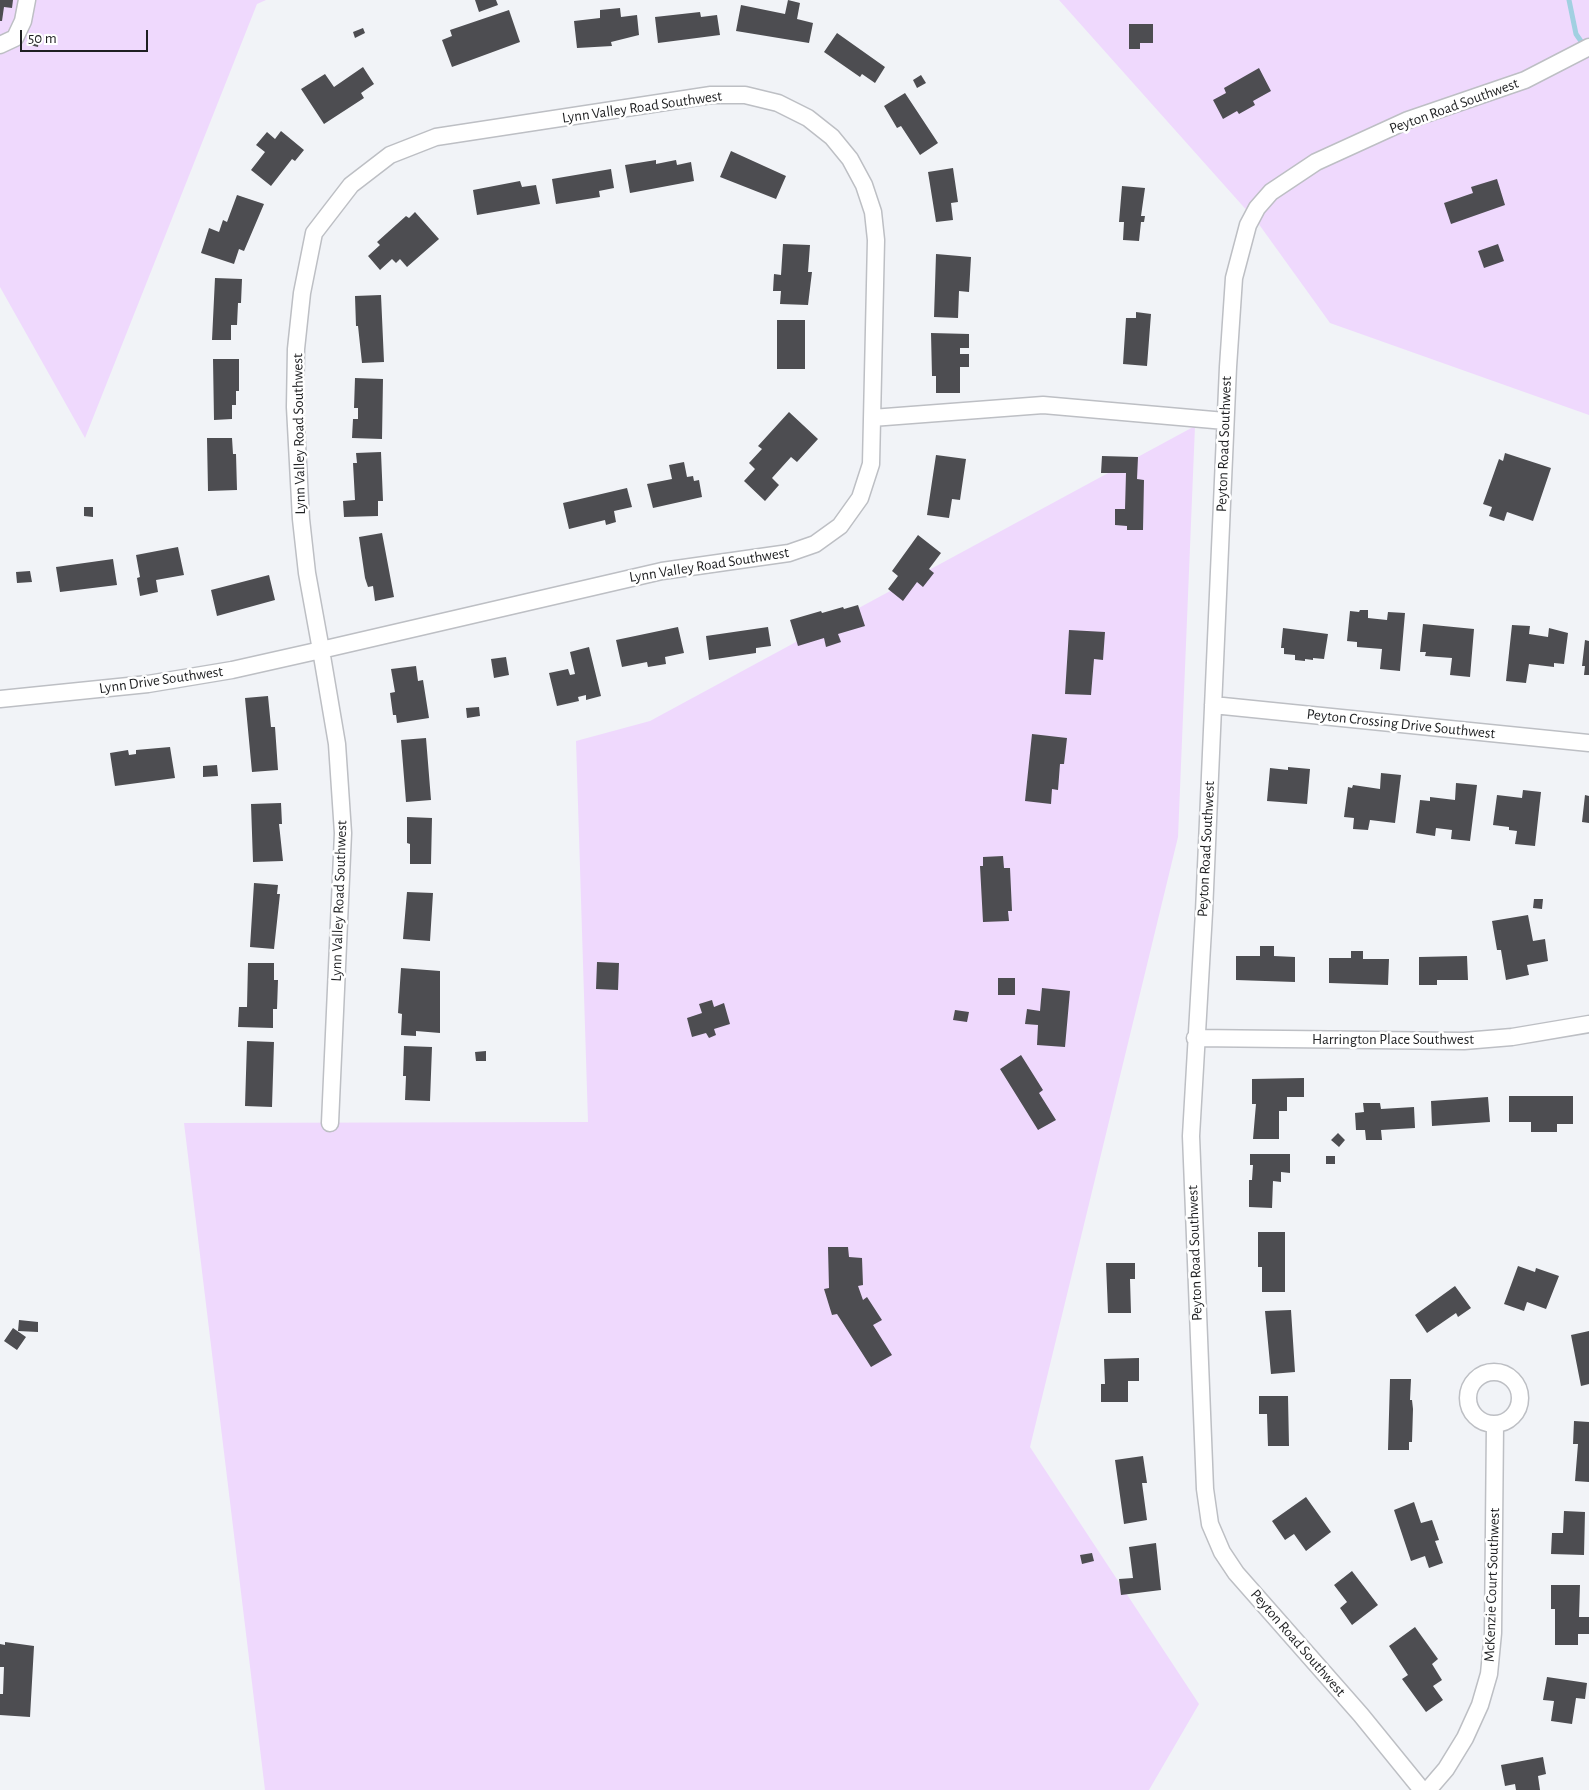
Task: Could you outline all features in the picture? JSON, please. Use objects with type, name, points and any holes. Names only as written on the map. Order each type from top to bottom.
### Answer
[{"type":"street","points":[[0,45],[15,38],[23,21],[27,0]]},
{"type":"street","name":"Peyton Road Southwest","points":[[1422,1790],[1361,1715],[1236,1573],[1222,1552],[1210,1524],[1204,1489],[1191,1136],[1195,1038],[1204,912],[1225,421],[1234,278],[1248,225],[1257,208],[1270,192],[1316,162],[1408,120],[1525,80],[1589,47]]},
{"type":"street","name":"Lynn Valley Road Southwest","points":[[321,650],[662,571],[790,553],[815,544],[840,526],[860,498],[871,464],[876,240],[873,212],[864,185],[850,159],[832,138],[808,118],[769,101],[745,95],[711,94],[436,138],[390,155],[351,185],[314,233],[302,293],[296,349],[295,407],[300,500],[307,573],[337,744],[343,834],[330,1123]]},
{"type":"street","points":[[872,418],[1043,405],[1225,421]]},
{"type":"street","name":"Lynn Drive Southwest","points":[[0,699],[148,684],[232,670],[321,650]]},
{"type":"street","name":"Peyton Crossing Drive Southwest","points":[[1213,705],[1589,743]]},
{"type":"street","name":"Harrington Place Southwest","points":[[1195,1038],[1464,1041],[1512,1037],[1589,1024]]},
{"type":"street","name":"McKenzie Court Southwest","points":[[1428,1790],[1446,1769],[1465,1738],[1480,1705],[1488,1674],[1493,1634],[1495,1424]]},
{"type":"shaded area","points":[[0,0],[266,0],[257,4],[85,438],[0,287]]},
{"type":"shaded area","points":[[1059,0],[1589,0],[1589,415],[1330,323],[1258,223]]},
{"type":"shaded area","points":[[1195,426],[1178,837],[1030,1447],[1199,1704],[1149,1790],[265,1790],[184,1123],[588,1122],[576,741],[650,721]]},
{"type":"building","points":[[0,0],[13,0],[12,8],[4,7],[2,21],[0,21]]},
{"type":"building","points":[[475,0],[496,0],[498,5],[479,12]]},
{"type":"building","points":[[788,0],[800,3],[797,19],[813,23],[809,43],[736,31],[741,5],[785,14]]},
{"type":"building","points":[[620,8],[621,17],[637,15],[639,35],[611,42],[612,46],[577,48],[574,21],[600,18],[600,10]]},
{"type":"building","points":[[509,10],[520,42],[452,67],[442,40],[452,36],[450,30]]},
{"type":"building","points":[[700,12],[701,17],[717,15],[720,35],[658,43],[655,17]]},
{"type":"building","points":[[1129,24],[1153,24],[1153,43],[1140,43],[1140,49],[1129,49]]},
{"type":"building","points":[[363,28],[365,33],[355,38],[353,32]]},
{"type":"building","points":[[837,33],[885,67],[875,83],[862,74],[860,77],[824,52]]},
{"type":"building","points":[[31,38],[39,39],[38,47],[30,45]]},
{"type":"building","points":[[363,67],[374,84],[361,93],[364,98],[324,124],[301,89],[325,74],[334,87]]},
{"type":"building","points":[[1259,68],[1271,91],[1253,101],[1255,105],[1239,114],[1237,111],[1223,119],[1213,100],[1226,93],[1224,88]]},
{"type":"building","points":[[921,75],[926,83],[917,88],[913,80]]},
{"type":"building","points":[[905,93],[938,143],[920,155],[901,126],[897,128],[884,106]]},
{"type":"building","points":[[281,131],[304,150],[295,161],[292,159],[271,186],[251,170],[265,152],[256,145],[267,132],[275,139]]},
{"type":"building","points":[[731,151],[786,176],[776,199],[720,177]]},
{"type":"building","points":[[656,160],[656,164],[676,160],[677,165],[691,162],[694,181],[630,193],[625,165]]},
{"type":"building","points":[[953,168],[958,202],[951,203],[953,220],[936,222],[928,172]]},
{"type":"building","points":[[611,169],[614,188],[599,191],[600,197],[556,204],[552,179]]},
{"type":"building","points":[[1497,179],[1505,205],[1451,224],[1444,203],[1473,193],[1471,187]]},
{"type":"building","points":[[520,181],[522,187],[536,185],[540,204],[477,215],[473,190]]},
{"type":"building","points":[[1122,186],[1145,188],[1141,216],[1145,216],[1144,222],[1141,222],[1139,241],[1123,240],[1124,222],[1119,222]]},
{"type":"building","points":[[237,195],[264,204],[244,251],[239,249],[234,264],[201,253],[209,228],[219,232],[223,220],[227,222]]},
{"type":"building","points":[[415,212],[439,239],[407,267],[400,259],[396,263],[392,259],[380,270],[368,256],[380,245],[377,242],[406,216],[409,218]]},
{"type":"building","points":[[783,244],[810,245],[808,272],[812,272],[808,305],[780,304],[781,291],[773,291],[774,274],[781,275]]},
{"type":"building","points":[[1498,244],[1504,261],[1484,268],[1478,251]]},
{"type":"building","points":[[936,254],[971,257],[969,292],[959,291],[958,318],[934,317]]},
{"type":"building","points":[[215,278],[242,279],[241,303],[238,303],[237,325],[231,325],[231,340],[212,340]]},
{"type":"building","points":[[381,295],[384,362],[362,363],[358,326],[356,326],[355,296]]},
{"type":"building","points":[[1136,312],[1151,314],[1147,366],[1123,364],[1126,318],[1136,318]]},
{"type":"building","points":[[777,320],[805,320],[805,369],[777,369]]},
{"type":"building","points":[[931,333],[969,334],[969,348],[960,348],[960,354],[969,354],[969,367],[960,367],[960,393],[936,393],[936,376],[932,376]]},
{"type":"building","points":[[213,359],[239,359],[239,391],[236,391],[236,405],[232,405],[232,419],[214,420]]},
{"type":"building","points":[[355,378],[383,379],[382,439],[352,438],[353,419],[358,419],[358,408],[354,408]]},
{"type":"building","points":[[789,412],[818,439],[797,462],[791,457],[772,478],[779,485],[765,501],[744,481],[755,469],[749,463],[762,449],[758,446]]},
{"type":"building","points":[[207,438],[232,438],[233,454],[236,454],[237,490],[208,491]]},
{"type":"building","points":[[381,452],[383,501],[378,501],[378,516],[344,517],[343,501],[355,500],[353,463],[357,463],[356,453]]},
{"type":"building","points":[[1505,453],[1551,468],[1533,521],[1507,512],[1504,521],[1489,516],[1492,507],[1483,504],[1499,459],[1503,461]]},
{"type":"building","points":[[936,455],[966,459],[960,500],[952,499],[949,518],[927,515]]},
{"type":"building","points":[[1102,456],[1138,457],[1137,479],[1144,480],[1143,530],[1127,530],[1127,526],[1115,525],[1115,509],[1125,509],[1126,473],[1101,473]]},
{"type":"building","points":[[684,462],[687,477],[693,476],[694,481],[699,480],[702,497],[653,508],[647,484],[672,479],[669,465]]},
{"type":"building","points":[[627,488],[632,507],[614,511],[616,522],[606,525],[605,520],[569,529],[563,503]]},
{"type":"building","points":[[84,507],[93,507],[93,517],[84,516]]},
{"type":"building","points":[[382,533],[394,597],[375,601],[373,586],[368,587],[365,578],[359,537]]},
{"type":"building","points":[[918,535],[941,553],[929,569],[934,573],[923,587],[917,582],[903,601],[888,589],[898,576],[892,571]]},
{"type":"building","points":[[178,547],[184,575],[156,580],[158,592],[140,596],[137,578],[140,577],[136,555]]},
{"type":"building","points":[[113,559],[117,585],[60,592],[56,567]]},
{"type":"building","points":[[30,571],[32,582],[17,583],[16,572]]},
{"type":"building","points":[[269,575],[275,600],[217,616],[211,590]]},
{"type":"building","points":[[858,605],[865,626],[838,634],[841,642],[826,647],[824,638],[798,646],[790,620],[821,611],[822,613]]},
{"type":"building","points":[[1360,610],[1368,610],[1368,618],[1387,620],[1388,612],[1405,613],[1400,671],[1380,669],[1382,649],[1357,647],[1357,642],[1347,641],[1350,611],[1359,612]]},
{"type":"building","points":[[1423,624],[1474,629],[1470,677],[1450,675],[1452,658],[1425,656],[1426,652],[1420,652]]},
{"type":"building","points":[[1512,625],[1530,626],[1529,634],[1548,637],[1549,628],[1568,633],[1564,664],[1554,663],[1554,667],[1529,664],[1526,683],[1506,681]]},
{"type":"building","points":[[678,627],[684,653],[665,657],[666,664],[648,667],[647,662],[622,667],[616,640]]},
{"type":"building","points":[[768,627],[771,646],[756,648],[756,653],[709,660],[706,636]]},
{"type":"building","points":[[1283,628],[1328,634],[1324,659],[1295,660],[1295,655],[1284,654],[1284,648],[1281,648]]},
{"type":"building","points":[[1069,630],[1105,632],[1103,660],[1094,659],[1091,695],[1065,694]]},
{"type":"building","points":[[1585,640],[1589,641],[1589,675],[1584,675],[1585,666],[1582,666]]},
{"type":"building","points":[[589,647],[601,696],[586,700],[586,695],[578,697],[579,701],[557,706],[549,673],[568,669],[570,675],[575,674],[570,652]]},
{"type":"building","points":[[506,657],[509,675],[494,678],[491,659]]},
{"type":"building","points":[[416,666],[418,681],[423,680],[429,718],[397,723],[396,715],[393,715],[390,693],[395,692],[391,669]]},
{"type":"building","points":[[268,696],[271,727],[275,727],[278,770],[252,772],[245,698]]},
{"type":"building","points":[[479,707],[480,716],[467,718],[466,708]]},
{"type":"building","points":[[1032,734],[1067,738],[1064,764],[1060,764],[1058,790],[1052,789],[1051,804],[1025,801]]},
{"type":"building","points":[[426,738],[431,800],[406,802],[401,740]]},
{"type":"building","points":[[170,747],[175,778],[115,786],[110,753],[128,750],[129,755],[136,754],[136,750]]},
{"type":"building","points":[[217,765],[218,776],[203,777],[203,766]]},
{"type":"building","points":[[1288,767],[1310,769],[1307,804],[1267,801],[1270,768],[1288,770]]},
{"type":"building","points":[[1381,773],[1401,775],[1395,823],[1370,820],[1368,830],[1353,829],[1354,818],[1344,817],[1348,787],[1352,788],[1353,785],[1380,789]]},
{"type":"building","points":[[1456,783],[1477,785],[1470,841],[1451,839],[1452,830],[1436,828],[1435,836],[1416,833],[1420,800],[1430,801],[1430,797],[1455,800]]},
{"type":"building","points":[[1523,790],[1541,792],[1535,846],[1515,844],[1517,831],[1509,830],[1509,827],[1493,825],[1497,795],[1522,798]]},
{"type":"building","points":[[1585,795],[1589,796],[1589,823],[1582,822]]},
{"type":"building","points":[[281,803],[282,824],[279,824],[283,861],[253,862],[251,804]]},
{"type":"building","points":[[407,817],[432,818],[431,864],[410,864],[410,844],[407,843]]},
{"type":"building","points":[[1003,856],[1004,868],[1010,868],[1012,911],[1008,911],[1009,921],[983,922],[980,866],[983,866],[983,857]]},
{"type":"building","points":[[254,883],[278,885],[277,894],[280,894],[274,949],[250,947]]},
{"type":"building","points":[[407,892],[433,893],[430,941],[403,939]]},
{"type":"building","points":[[1534,899],[1543,899],[1542,909],[1533,908]]},
{"type":"building","points":[[1528,915],[1533,941],[1545,939],[1548,961],[1527,965],[1529,975],[1506,980],[1501,950],[1497,950],[1492,921]]},
{"type":"building","points":[[1260,946],[1274,946],[1274,956],[1295,957],[1295,982],[1236,980],[1236,956],[1260,956]]},
{"type":"building","points":[[1351,951],[1363,951],[1363,959],[1389,959],[1388,985],[1329,983],[1329,958],[1351,958]]},
{"type":"building","points":[[1467,956],[1468,980],[1437,980],[1437,985],[1419,985],[1419,957]]},
{"type":"building","points":[[597,962],[619,963],[618,990],[596,989]]},
{"type":"building","points":[[248,963],[274,963],[274,980],[278,980],[277,1009],[273,1009],[273,1028],[238,1027],[239,1007],[247,1007]]},
{"type":"building","points":[[401,968],[440,971],[440,1033],[416,1031],[416,1036],[401,1035],[402,1014],[398,1013]]},
{"type":"building","points":[[998,978],[1015,978],[1015,995],[998,995]]},
{"type":"building","points":[[1042,988],[1070,991],[1065,1047],[1037,1045],[1038,1025],[1025,1024],[1027,1009],[1040,1011]]},
{"type":"building","points":[[712,1000],[714,1007],[724,1003],[730,1024],[714,1029],[716,1035],[709,1038],[706,1033],[692,1037],[687,1018],[702,1013],[699,1004]]},
{"type":"building","points":[[955,1010],[969,1012],[967,1022],[953,1020]]},
{"type":"building","points":[[247,1041],[274,1042],[272,1107],[245,1106]]},
{"type":"building","points":[[404,1046],[432,1047],[430,1101],[405,1100],[406,1076],[403,1076]]},
{"type":"building","points":[[486,1051],[486,1061],[476,1061],[475,1052]]},
{"type":"building","points":[[1021,1055],[1043,1090],[1039,1093],[1056,1120],[1038,1130],[1000,1069]]},
{"type":"building","points":[[1304,1078],[1304,1097],[1287,1097],[1287,1111],[1279,1111],[1279,1139],[1253,1139],[1256,1104],[1252,1104],[1252,1079]]},
{"type":"building","points":[[1509,1096],[1573,1096],[1573,1124],[1557,1124],[1557,1132],[1531,1132],[1531,1122],[1509,1122]]},
{"type":"building","points":[[1488,1097],[1490,1122],[1432,1126],[1431,1101]]},
{"type":"building","points":[[1363,1103],[1380,1103],[1381,1109],[1414,1107],[1415,1128],[1381,1130],[1382,1140],[1366,1140],[1365,1130],[1356,1130],[1355,1113],[1364,1112]]},
{"type":"building","points":[[1338,1133],[1345,1140],[1339,1147],[1331,1140]]},
{"type":"building","points":[[1250,1154],[1290,1154],[1290,1173],[1281,1172],[1281,1182],[1273,1181],[1272,1208],[1249,1207],[1249,1180],[1252,1180],[1253,1165],[1250,1165]]},
{"type":"building","points":[[1326,1156],[1335,1156],[1335,1164],[1326,1164]]},
{"type":"building","points":[[1258,1232],[1285,1232],[1285,1292],[1262,1292],[1262,1267],[1258,1267]]},
{"type":"building","points":[[828,1247],[848,1247],[849,1257],[862,1258],[863,1285],[858,1286],[863,1300],[867,1297],[882,1320],[873,1325],[892,1355],[871,1367],[837,1314],[832,1315],[824,1289],[829,1288]]},
{"type":"building","points":[[1106,1263],[1135,1263],[1135,1279],[1130,1279],[1131,1313],[1108,1313]]},
{"type":"building","points":[[1518,1266],[1535,1272],[1536,1268],[1559,1276],[1546,1309],[1527,1302],[1524,1311],[1504,1304]]},
{"type":"building","points":[[1455,1286],[1471,1308],[1458,1317],[1456,1313],[1427,1333],[1415,1315]]},
{"type":"building","points":[[1291,1310],[1295,1372],[1271,1374],[1265,1311]]},
{"type":"building","points":[[19,1320],[38,1322],[38,1332],[18,1331]]},
{"type":"building","points":[[13,1328],[26,1337],[17,1350],[4,1341]]},
{"type":"building","points":[[1589,1331],[1589,1384],[1581,1386],[1571,1335]]},
{"type":"building","points":[[1139,1358],[1139,1381],[1128,1381],[1128,1402],[1101,1402],[1101,1384],[1105,1384],[1104,1359]]},
{"type":"building","points":[[1390,1379],[1411,1379],[1410,1400],[1412,1400],[1413,1409],[1412,1442],[1409,1442],[1409,1450],[1388,1450]]},
{"type":"building","points":[[1259,1396],[1288,1396],[1289,1446],[1268,1446],[1267,1414],[1259,1414]]},
{"type":"building","points":[[1574,1421],[1589,1422],[1589,1482],[1575,1481],[1578,1444],[1573,1444]]},
{"type":"building","points":[[1143,1456],[1147,1483],[1142,1483],[1147,1520],[1124,1524],[1115,1460]]},
{"type":"building","points":[[1306,1497],[1331,1532],[1306,1551],[1294,1534],[1285,1540],[1272,1521]]},
{"type":"building","points":[[1414,1502],[1421,1523],[1432,1520],[1439,1540],[1435,1541],[1443,1563],[1429,1568],[1425,1556],[1411,1561],[1394,1510]]},
{"type":"building","points":[[1564,1511],[1585,1512],[1584,1555],[1551,1554],[1552,1533],[1563,1533]]},
{"type":"building","points":[[1156,1543],[1161,1590],[1121,1595],[1119,1579],[1133,1578],[1129,1547]]},
{"type":"building","points":[[1092,1553],[1094,1561],[1082,1564],[1080,1555]]},
{"type":"building","points":[[1352,1571],[1378,1605],[1352,1625],[1340,1608],[1347,1602],[1334,1585]]},
{"type":"building","points":[[1551,1585],[1580,1585],[1579,1617],[1589,1617],[1589,1634],[1578,1634],[1578,1645],[1555,1645],[1555,1609],[1551,1609]]},
{"type":"building","points":[[1415,1627],[1438,1659],[1432,1664],[1442,1680],[1433,1686],[1443,1700],[1426,1712],[1402,1679],[1408,1675],[1389,1646]]},
{"type":"building","points":[[5,1642],[34,1646],[30,1717],[0,1715],[0,1694],[3,1694],[4,1667],[0,1667],[0,1644],[5,1645]]},
{"type":"building","points":[[1547,1677],[1587,1683],[1585,1699],[1576,1698],[1572,1724],[1551,1721],[1554,1701],[1543,1700]]},
{"type":"building","points":[[1543,1757],[1546,1774],[1538,1776],[1540,1790],[1516,1790],[1515,1784],[1505,1786],[1501,1765]]},
{"type":"waterway","points":[[1569,0],[1576,34],[1585,47]]}]
